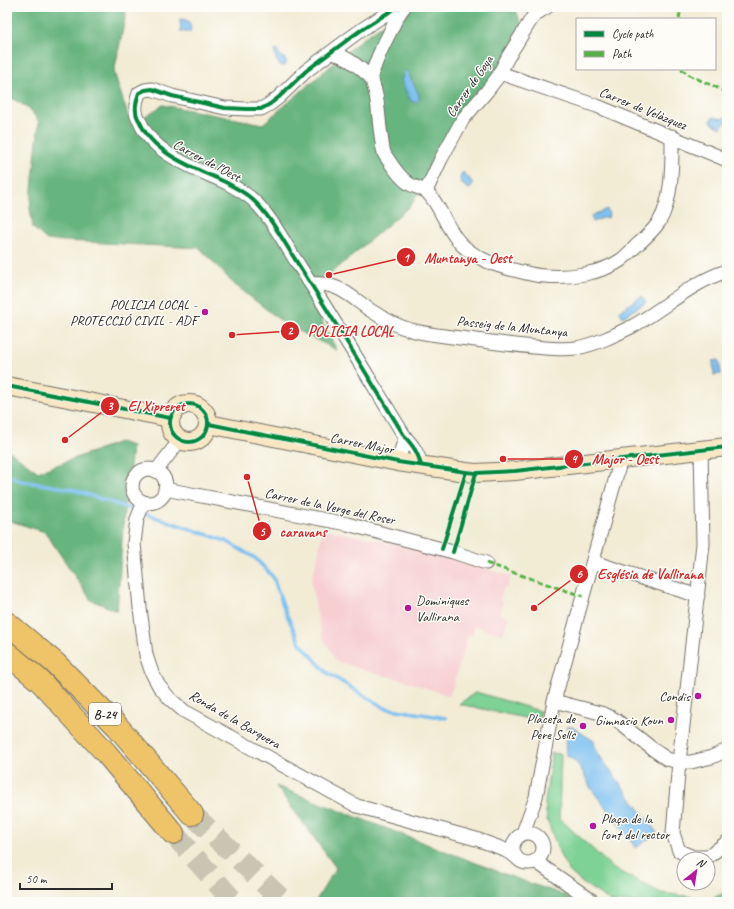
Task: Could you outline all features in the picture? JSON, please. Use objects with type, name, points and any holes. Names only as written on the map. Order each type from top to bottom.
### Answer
[{"type":"highway","name":"B-24","points":[[7,623],[55,663],[118,727],[192,814]]},
{"type":"highway","name":"B-24","points":[[7,654],[40,681],[106,753],[173,833]]},
{"type":"street","points":[[331,53],[364,28],[397,7]]},
{"type":"street","points":[[371,78],[382,47],[404,7]]},
{"type":"street","name":"Carrer de Goya","points":[[426,191],[463,118],[487,91],[500,73],[529,12],[547,7]]},
{"type":"street","points":[[331,53],[345,57],[371,78],[378,103],[379,127],[384,152],[394,169],[408,183],[426,191],[439,208],[452,233],[461,244],[479,258],[510,269],[544,276],[562,276],[581,274],[603,268],[620,260],[643,240],[664,212],[668,199],[672,155],[672,136]]},
{"type":"street","name":"Carrer de l'Oest","points":[[331,53],[306,71],[275,100],[261,109],[225,108],[152,90],[145,90],[139,93],[136,103],[136,112],[147,135],[170,156],[236,188],[252,199],[268,218],[311,284],[405,437],[417,452],[421,465]]},
{"type":"street","name":"Carrer de Velàzquez","points":[[500,73],[597,106],[727,160]]},
{"type":"street","name":"Passeig de la Muntanya","points":[[311,284],[325,283],[335,287],[386,320],[412,331],[520,346],[566,349],[585,346],[610,338],[635,325],[691,288],[727,271]]},
{"type":"street","points":[[7,386],[170,418]]},
{"type":"street","points":[[188,404],[200,407],[205,411],[209,424],[205,435],[200,440],[186,442],[180,440],[174,435],[171,430],[170,418],[176,409],[181,405],[188,404]]},
{"type":"street","name":"Carrer Major","points":[[209,424],[398,462],[476,473],[515,471],[727,447]]},
{"type":"street","points":[[398,462],[405,437]]},
{"type":"street","points":[[156,471],[180,440]]},
{"type":"street","points":[[701,450],[703,544],[679,762],[673,833],[679,851],[693,857],[708,857],[727,842]]},
{"type":"street","points":[[536,797],[512,849],[515,856],[520,861],[530,863],[539,856],[542,844],[537,835],[536,797],[554,701],[621,459]]},
{"type":"street","points":[[146,470],[156,471],[163,478],[165,489],[162,497],[158,500],[154,502],[144,502],[135,496],[132,485],[133,480],[140,472],[146,470]]},
{"type":"street","name":"Carrer de la Verge del Roser","points":[[165,489],[347,524],[448,551],[486,563]]},
{"type":"street","name":"Ronda de la Barquera","points":[[144,502],[137,519],[134,543],[146,656],[152,673],[159,686],[170,699],[184,711],[357,806],[476,839],[501,848],[515,856]]},
{"type":"street","points":[[593,562],[698,596]]},
{"type":"street","points":[[554,701],[604,714],[616,720],[667,759],[679,762],[691,762],[712,757],[727,750]]},
{"type":"street","points":[[519,836],[527,832],[537,835]]},
{"type":"street","name":"Ronda de la Barquera","points":[[476,839],[519,836]]},
{"type":"street","points":[[539,856],[568,885],[594,902]]},
{"type":"shaded area","name":"Dominiques Vallirana","points":[[323,529],[399,544],[511,576],[507,588],[504,588],[500,601],[503,602],[499,614],[509,617],[503,635],[475,626],[472,636],[468,635],[450,696],[406,681],[373,673],[336,661],[322,635],[311,582]]},
{"type":"green space","points":[[7,7],[124,7],[126,14],[114,72],[131,125],[163,105],[263,124],[361,40],[407,7],[515,7],[522,27],[501,72],[463,113],[412,204],[307,294],[337,350],[285,324],[234,284],[200,248],[47,240],[33,228],[30,208],[39,122],[29,108],[7,97]]},
{"type":"green space","points":[[119,442],[132,446],[130,467],[123,481],[125,500],[117,611],[91,600],[45,532],[7,520],[7,449],[38,472]]},
{"type":"green space","points":[[476,692],[540,711],[539,721],[459,704]]},
{"type":"green space","points":[[552,753],[561,754],[559,818],[614,869],[661,893],[710,899],[727,892],[727,902],[612,902],[581,882],[569,871],[561,857],[547,820],[545,802]]},
{"type":"green space","points":[[276,786],[515,878],[567,896],[573,902],[315,902],[336,868]]},
{"type":"water","points":[[180,19],[189,22],[191,27],[190,32],[181,32]]},
{"type":"water","points":[[278,50],[280,55],[286,61],[284,66],[281,66],[277,61],[274,51]]},
{"type":"water","points":[[405,71],[407,71],[419,95],[419,100],[417,102],[411,101],[401,81]]},
{"type":"water","points":[[727,116],[727,122],[723,124],[721,128],[713,124],[711,121],[714,117],[722,119]]},
{"type":"water","points":[[462,173],[464,173],[473,183],[470,189],[465,187],[460,181]]},
{"type":"water","points":[[607,209],[609,215],[608,218],[605,217],[593,222],[591,216]]},
{"type":"water","points":[[642,296],[646,302],[623,317],[619,311]]},
{"type":"water","points":[[719,360],[721,374],[714,375],[713,361]]},
{"type":"water","points":[[567,727],[572,727],[594,741],[595,747],[601,758],[657,833],[636,848],[590,787],[578,764],[566,755]]},
{"type":"waterway","points":[[7,475],[21,481],[71,489],[137,511]]},
{"type":"waterway","points":[[143,513],[226,541],[255,558],[273,577],[285,611],[300,643],[326,672],[385,708],[446,718]]},
{"type":"tunnel","points":[[192,814],[284,902]]},
{"type":"tunnel","points":[[173,833],[234,902]]},
{"type":"marked path","points":[[679,18],[681,7]]},
{"type":"marked path","points":[[682,70],[691,76],[727,92]]},
{"type":"marked path","points":[[486,563],[583,596]]},
{"type":"cycle path","points":[[397,7],[350,38],[306,71],[279,97],[261,109],[225,108],[172,96],[152,89],[139,93],[136,102],[136,114],[146,134],[166,152],[178,160],[241,191],[253,200],[266,214],[327,309],[405,437],[415,450],[421,465]]},
{"type":"cycle path","points":[[7,386],[170,418]]},
{"type":"cycle path","points":[[185,404],[193,404],[203,409],[207,416],[208,423],[207,430],[203,437],[193,442],[185,442],[175,437],[173,434],[170,427],[170,419],[175,409],[178,407],[185,404]]},
{"type":"cycle path","points":[[209,424],[398,462],[476,473],[515,471],[727,447]]},
{"type":"cycle path","points":[[442,549],[466,472]]},
{"type":"cycle path","points":[[453,552],[476,473]]},
{"type":"place","name":"Muntanya - Oest","points":[[329,275]]},
{"type":"place","name":"POLICIA LOCAL - PROTECCIÓ CIVIL - ADF","points":[[205,312]]},
{"type":"place","name":"POLICIA LOCAL","points":[[232,335]]},
{"type":"place","name":"El Xipreret","points":[[65,440]]},
{"type":"place","name":"Major - Oest","points":[[503,459]]},
{"type":"place","name":"caravans","points":[[247,477]]},
{"type":"place","name":"Dominiques Vallirana","points":[[408,608]]},
{"type":"place","name":"Església de Vallirana","points":[[534,608]]},
{"type":"place","name":"Condis","points":[[698,696]]},
{"type":"place","name":"Gimnasio Koun","points":[[671,720]]},
{"type":"place","name":"Placeta de Pere Sells","points":[[583,726]]},
{"type":"place","name":"Plaça de la font del rector","points":[[593,826]]}]
